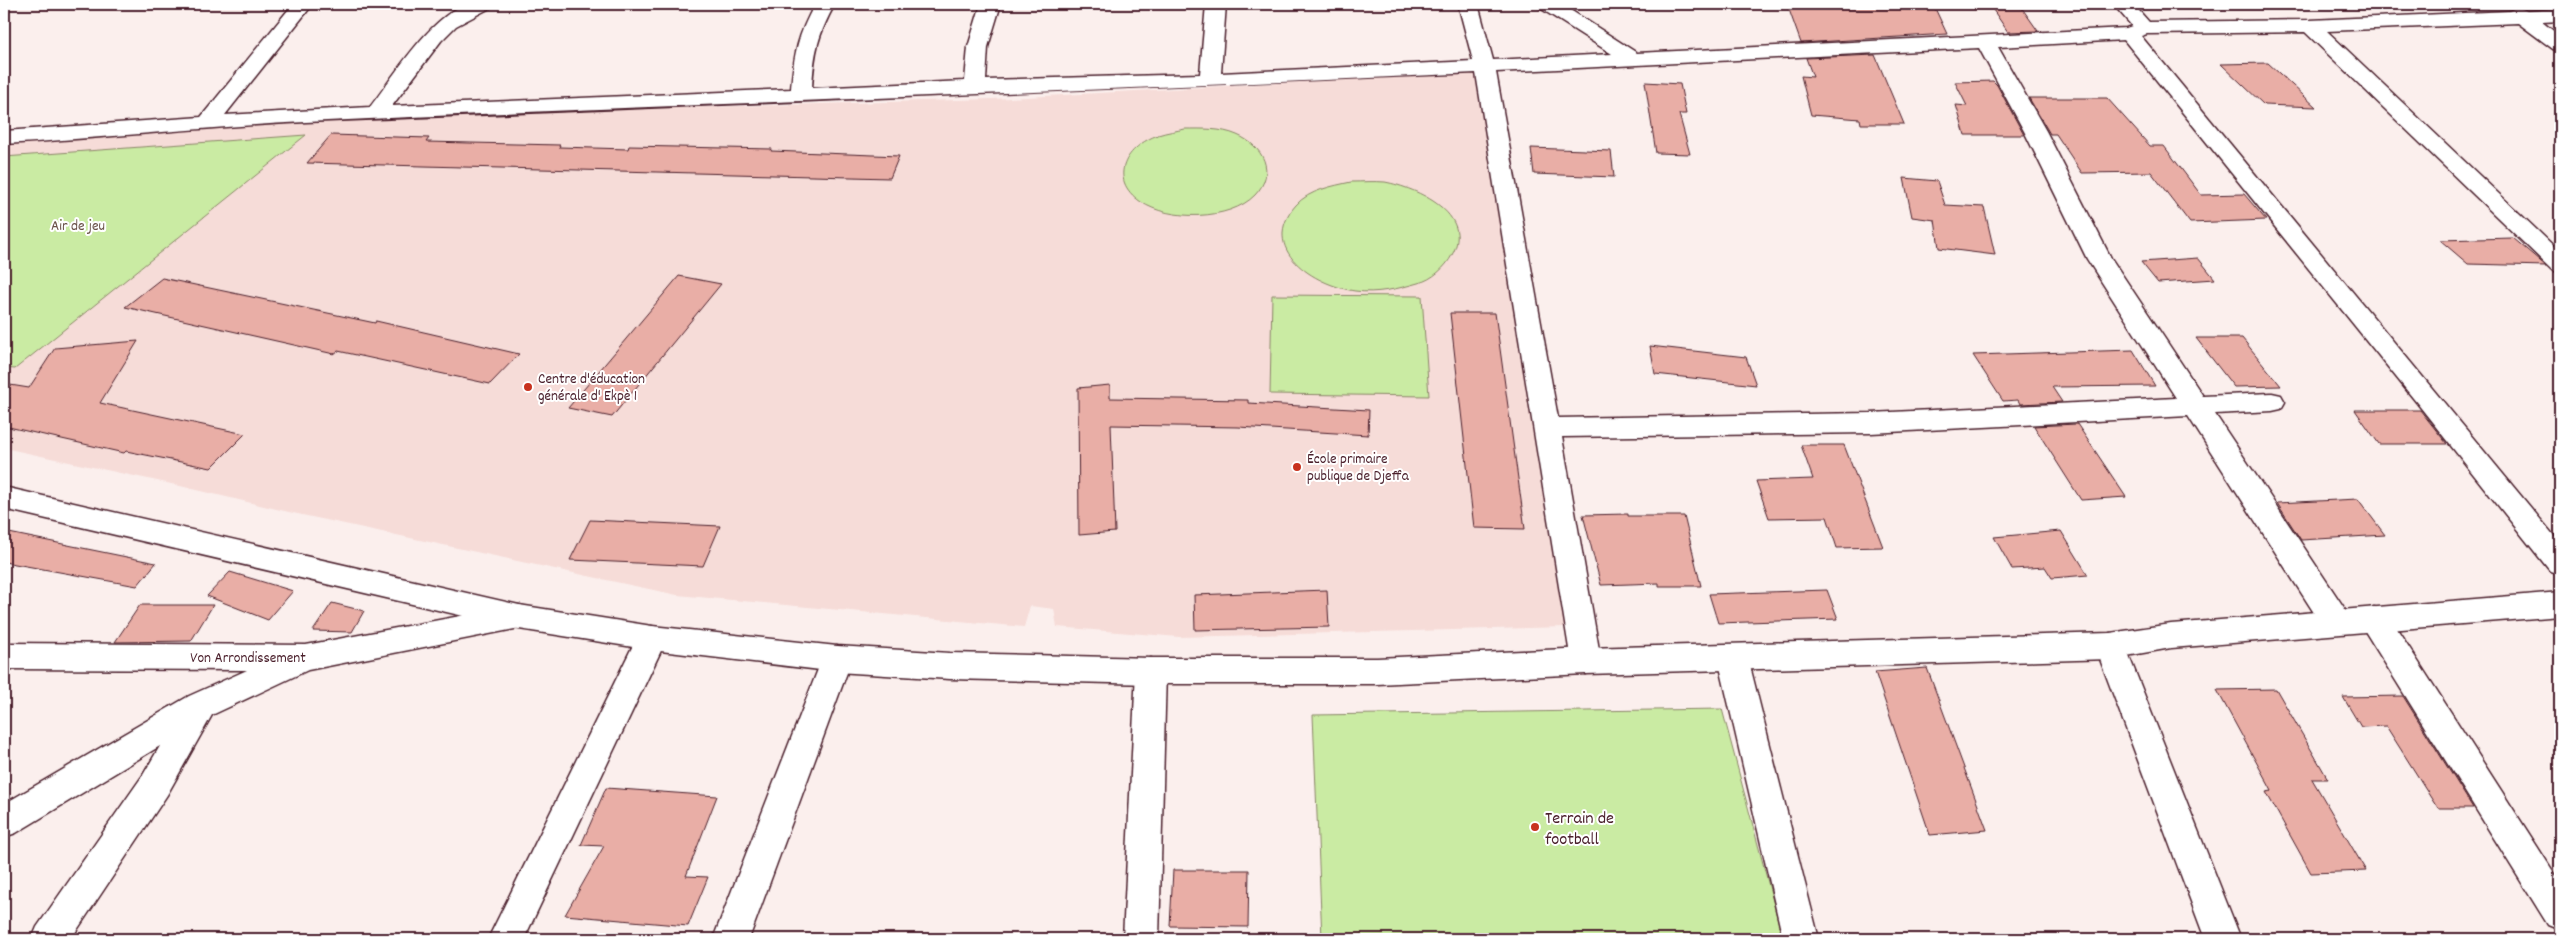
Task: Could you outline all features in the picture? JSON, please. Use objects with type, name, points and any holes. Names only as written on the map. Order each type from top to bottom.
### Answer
[{"type":"street","points":[[207,124],[303,4]]},
{"type":"street","points":[[376,113],[434,38],[449,22],[483,4]]},
{"type":"street","points":[[801,94],[803,65],[810,32],[824,4]]},
{"type":"street","points":[[975,87],[978,47],[991,4]]},
{"type":"street","points":[[1210,80],[1216,4]]},
{"type":"street","points":[[1468,4],[1485,66],[1586,662]]},
{"type":"street","points":[[1547,4],[1569,16],[1633,59]]},
{"type":"street","points":[[2123,4],[2136,31],[2560,564]]},
{"type":"street","points":[[4,138],[376,113],[975,87],[1210,80],[1985,41],[2136,31],[2310,26],[2515,10],[2560,15]]},
{"type":"street","points":[[2515,10],[2560,45]]},
{"type":"street","points":[[2310,26],[2560,265]]},
{"type":"street","points":[[1985,41],[2036,131],[2098,259],[2192,405],[2336,621]]},
{"type":"street","points":[[1546,428],[1871,423],[2272,402]]},
{"type":"street","points":[[4,498],[520,617],[652,638],[837,659],[950,666],[1151,671],[1377,671],[1586,662],[2110,646],[2171,636],[2560,604]]},
{"type":"street","name":"Von Arrondissement","points":[[4,656],[306,658],[520,617]]},
{"type":"street","points":[[2374,619],[2560,913]]},
{"type":"street","points":[[506,939],[652,638]]},
{"type":"street","points":[[2110,646],[2223,939]]},
{"type":"street","points":[[4,822],[200,706],[306,658]]},
{"type":"street","points":[[1733,658],[1802,939]]},
{"type":"street","points":[[731,939],[837,659]]},
{"type":"street","points":[[1141,939],[1151,671]]},
{"type":"street","points":[[50,939],[155,785],[200,706]]},
{"type":"shaded area","name":"Centre d'éducation générale d' Ekpè 1","points":[[1475,72],[1567,627],[1179,637],[1057,627],[1054,609],[1030,606],[1024,627],[677,595],[293,513],[176,485],[4,448],[4,143],[318,118],[992,99]]},
{"type":"green space","points":[[1185,129],[1225,131],[1237,135],[1254,146],[1264,160],[1266,169],[1262,186],[1255,195],[1244,204],[1231,210],[1215,214],[1183,215],[1167,213],[1153,208],[1141,202],[1130,193],[1123,173],[1130,155],[1147,140],[1161,134]]},
{"type":"green space","name":"Air de jeu","points":[[306,135],[15,369],[4,368],[4,157]]},
{"type":"green space","points":[[1351,182],[1385,182],[1398,185],[1412,190],[1439,205],[1449,215],[1456,227],[1457,240],[1449,260],[1428,279],[1402,287],[1371,292],[1339,287],[1308,273],[1287,250],[1283,236],[1286,221],[1296,205],[1314,192]]},
{"type":"green space","points":[[1272,295],[1422,296],[1429,396],[1270,394]]},
{"type":"green space","name":"Terrain de football","points":[[1722,709],[1783,939],[1322,939],[1313,715]]},
{"type":"building","points":[[1787,4],[1933,4],[1947,34],[1801,43]]},
{"type":"building","points":[[1989,4],[2019,4],[2038,31],[2008,32]]},
{"type":"building","points":[[1875,55],[1904,124],[1861,124],[1860,119],[1811,115],[1801,76],[1813,77],[1806,58]]},
{"type":"building","points":[[2268,63],[2316,107],[2264,105],[2221,64]]},
{"type":"building","points":[[1993,81],[2024,135],[1965,135],[1956,105],[1967,106],[1955,82]]},
{"type":"building","points":[[1645,82],[1680,84],[1686,114],[1679,114],[1690,154],[1656,153]]},
{"type":"building","points":[[2029,98],[2107,98],[2150,146],[2164,146],[2201,195],[2244,194],[2266,220],[2190,223],[2151,172],[2082,173],[2056,134],[2050,134]]},
{"type":"building","points":[[331,135],[429,138],[426,142],[560,145],[559,147],[628,149],[629,146],[772,149],[771,151],[899,156],[890,178],[307,163]]},
{"type":"building","points":[[1531,148],[1611,151],[1614,177],[1534,174]]},
{"type":"building","points":[[1904,178],[1937,181],[1945,205],[1984,207],[1995,255],[1939,248],[1935,220],[1912,217]]},
{"type":"building","points":[[2513,238],[2546,266],[2468,264],[2440,240]]},
{"type":"building","points":[[2198,258],[2215,279],[2158,283],[2141,262]]},
{"type":"building","points":[[679,276],[721,284],[612,417],[568,408]]},
{"type":"building","points":[[162,278],[375,323],[376,321],[519,354],[490,384],[338,351],[334,354],[125,307]]},
{"type":"building","points":[[1450,313],[1495,313],[1525,529],[1474,528]]},
{"type":"building","points":[[2196,338],[2242,338],[2281,386],[2234,387]]},
{"type":"building","points":[[138,341],[100,403],[245,434],[211,468],[126,451],[124,453],[4,426],[4,384],[29,388],[55,348]]},
{"type":"building","points":[[1650,346],[1746,357],[1756,385],[1655,374]]},
{"type":"building","points":[[2133,350],[2155,386],[2052,387],[2062,402],[2020,404],[2018,400],[2003,401],[1973,355]]},
{"type":"building","points":[[1110,385],[1110,398],[1248,400],[1248,403],[1369,410],[1368,435],[1238,427],[1111,425],[1115,532],[1079,535],[1078,388]]},
{"type":"building","points":[[2355,410],[2420,410],[2447,444],[2379,444]]},
{"type":"building","points":[[2077,424],[2126,497],[2081,500],[2034,426]]},
{"type":"building","points":[[1801,445],[1844,445],[1883,547],[1837,548],[1827,517],[1769,518],[1756,481],[1813,479]]},
{"type":"building","points":[[2358,499],[2385,535],[2301,540],[2277,503]]},
{"type":"building","points":[[1628,514],[1628,516],[1684,516],[1701,586],[1659,586],[1659,583],[1601,585],[1583,515]]},
{"type":"building","points":[[590,520],[720,526],[703,566],[570,560]]},
{"type":"building","points":[[2061,531],[2088,575],[2052,578],[2045,567],[2012,569],[1994,537]]},
{"type":"building","points":[[4,532],[156,563],[137,586],[4,562]]},
{"type":"building","points":[[230,572],[293,591],[268,620],[207,596]]},
{"type":"building","points":[[1327,590],[1329,627],[1195,630],[1194,595]]},
{"type":"building","points":[[1827,590],[1838,619],[1718,623],[1709,594]]},
{"type":"building","points":[[332,603],[364,611],[352,632],[313,631]]},
{"type":"building","points":[[140,605],[213,605],[191,641],[115,642]]},
{"type":"building","points":[[1927,668],[1987,830],[1930,835],[1875,672]]},
{"type":"building","points":[[2276,689],[2328,779],[2312,779],[2366,871],[2311,873],[2266,792],[2272,791],[2217,690]]},
{"type":"building","points":[[2403,696],[2473,808],[2438,808],[2386,726],[2361,727],[2343,697]]},
{"type":"building","points":[[606,788],[717,796],[686,876],[708,877],[688,926],[565,915],[604,846],[581,845]]},
{"type":"building","points":[[1173,870],[1249,870],[1248,927],[1170,926]]},
{"type":"place","name":"Centre d'éducation générale d' Ekpè 1","points":[[528,387]]},
{"type":"place","name":"École primaire publique de Djeffa","points":[[1297,467]]},
{"type":"place","name":"Terrain de football","points":[[1535,827]]}]
